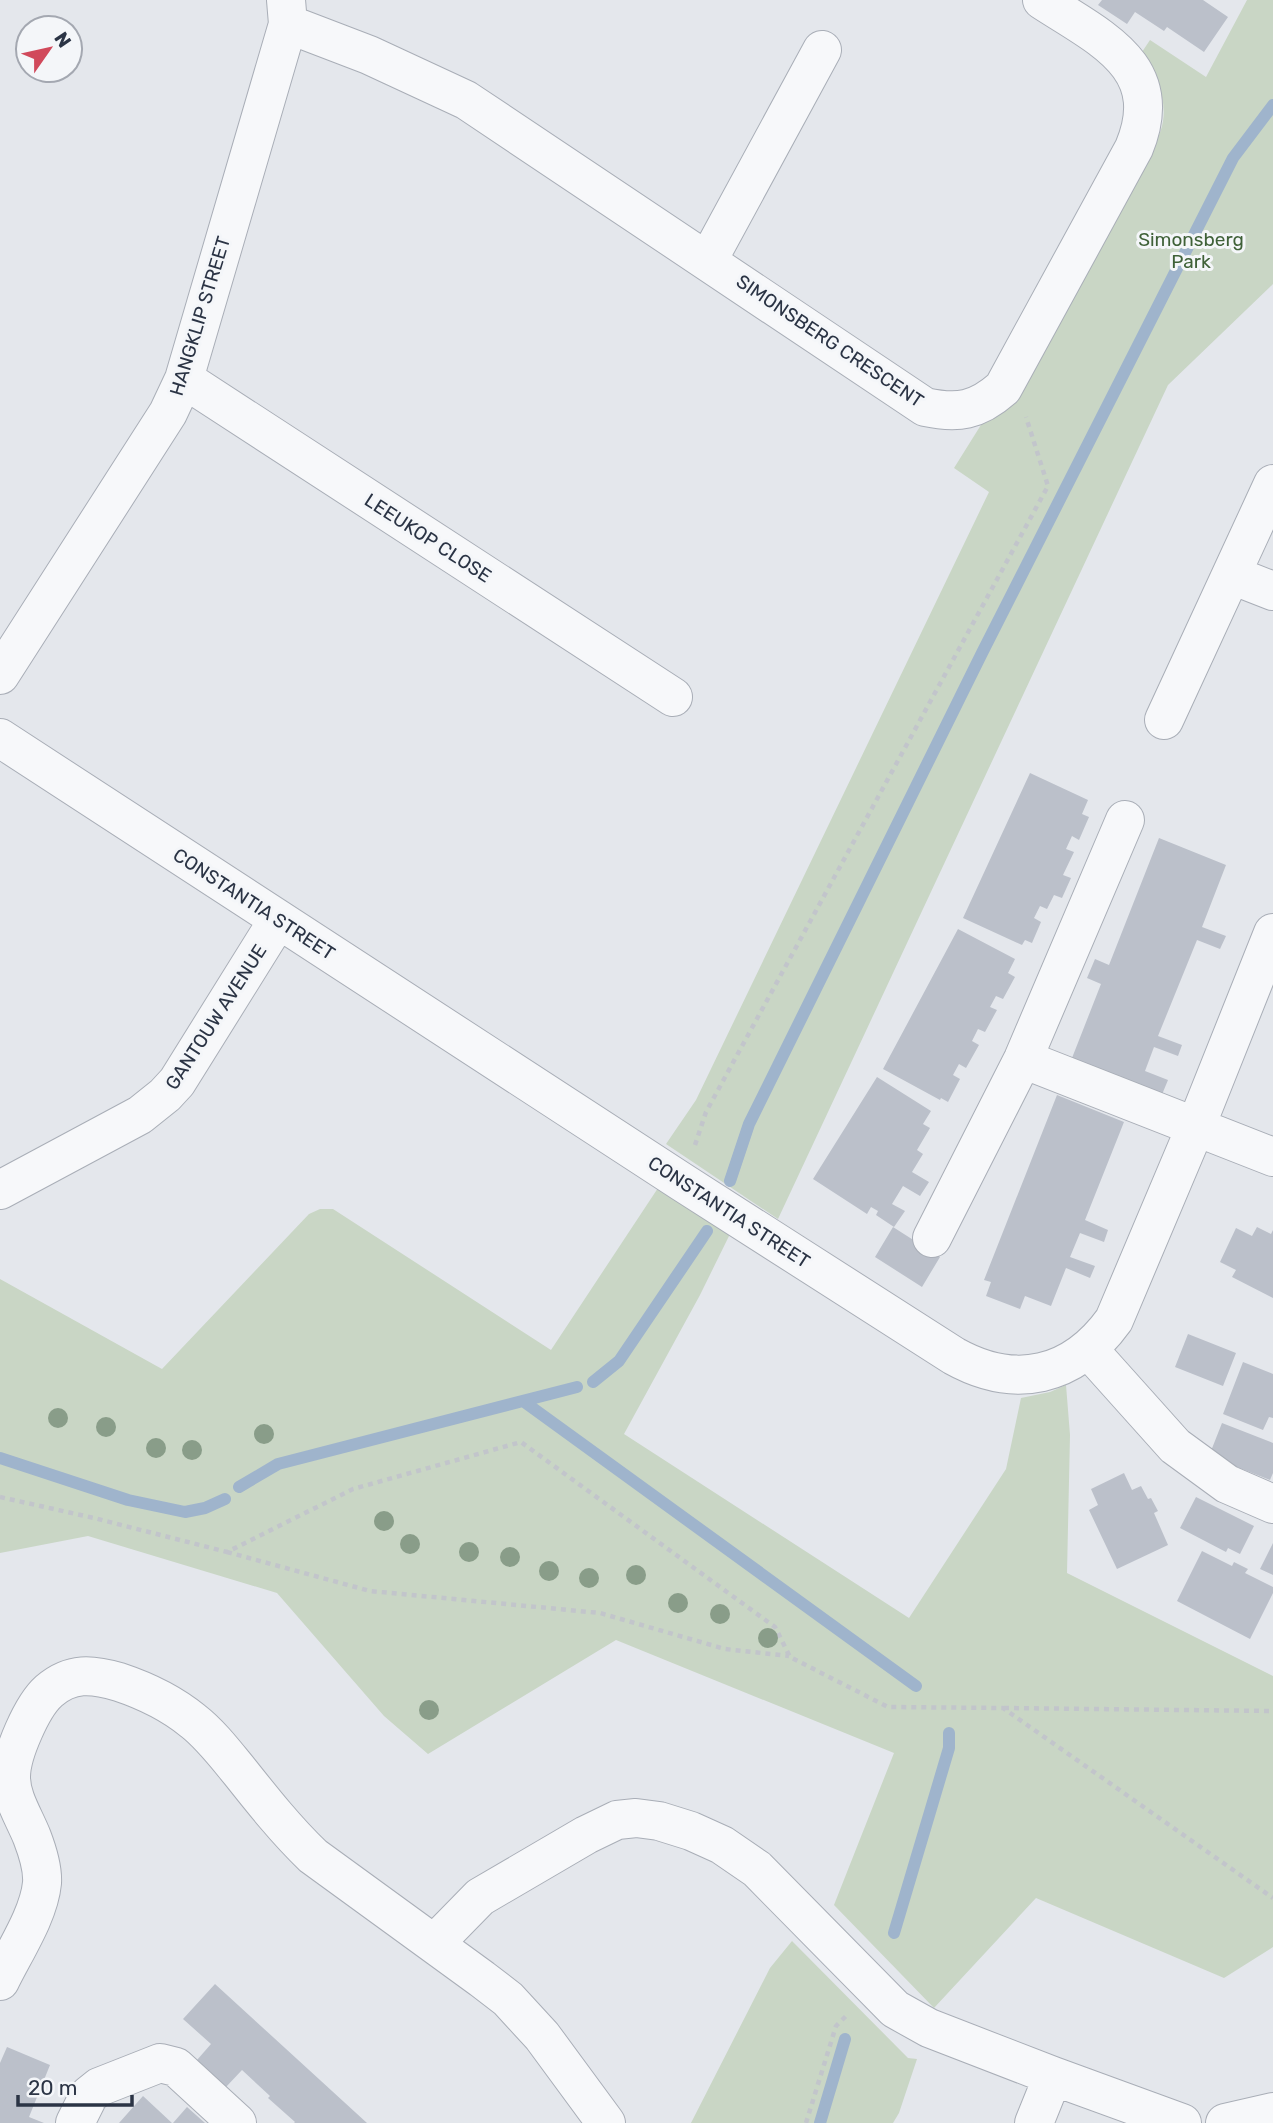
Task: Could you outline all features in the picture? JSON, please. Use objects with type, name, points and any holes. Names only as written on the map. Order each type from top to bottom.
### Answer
[{"type":"street","name":"SIMONSBERG CRESCENT","points":[[287,12],[369,55],[466,100],[925,407],[945,411],[964,410],[979,405],[1003,388],[1135,148],[1144,118],[1140,86],[1125,59],[1062,5]]},
{"type":"street","name":"HANGKLIP STREET","points":[[0,675],[169,413],[184,379],[287,12]]},
{"type":"street","points":[[708,260],[822,50]]},
{"type":"street","name":"LEEUKOP CLOSE","points":[[184,379],[673,697]]},
{"type":"street","points":[[1164,720],[1273,484]]},
{"type":"street","points":[[1232,575],[1273,591]]},
{"type":"street","name":"CONSTANTIA STREET","points":[[0,738],[681,1182],[972,1366],[992,1373],[1013,1376],[1034,1374],[1072,1362],[1103,1336],[1119,1311],[1273,933]]},
{"type":"street","points":[[932,1238],[1023,1059],[1125,820]]},
{"type":"street","name":"GANTOUW AVENUE","points":[[0,1190],[139,1115],[165,1095],[177,1082],[278,920]]},
{"type":"street","points":[[1023,1059],[1273,1157]]},
{"type":"street","points":[[1089,1350],[1175,1446],[1227,1484],[1273,1504]]},
{"type":"street","points":[[0,1981],[38,1902],[42,1881],[33,1839],[13,1791],[13,1764],[25,1728],[42,1697],[58,1684],[76,1676],[95,1675],[145,1691],[170,1704],[195,1723],[227,1757],[289,1833],[313,1856],[508,1999],[542,2036],[606,2123]]},
{"type":"street","points":[[434,1944],[480,1897],[596,1830],[617,1820],[636,1818],[659,1821],[722,1844],[757,1869],[895,2010],[929,2028],[1182,2123]]},
{"type":"street","points":[[75,2123],[89,2095],[99,2087],[160,2063],[176,2067],[237,2123]]},
{"type":"street","points":[[1034,2123],[1053,2076]]},
{"type":"street","points":[[1225,2123],[1273,2112]]},
{"type":"path","points":[[681,1182],[706,1112],[1048,486],[1011,375]]},
{"type":"path","points":[[227,1552],[353,1489],[521,1442],[775,1627],[790,1657]]},
{"type":"path","points":[[0,1497],[94,1518],[370,1591],[600,1613],[726,1649],[790,1657],[888,1707],[1273,1711]]},
{"type":"path","points":[[1003,1708],[1273,1898]]},
{"type":"path","points":[[806,2123],[836,2026],[873,1988]]},
{"type":"green space","name":"Simonsberg Park","points":[[1247,0],[1273,0],[1273,284],[1168,385],[778,1219],[666,1144],[696,1100],[989,492],[954,468],[1145,163],[1158,137],[1163,121],[1163,103],[1155,76],[1142,52],[1150,40],[1206,77]]},
{"type":"green space","points":[[658,1188],[730,1234],[624,1434],[909,1618],[1006,1469],[1021,1398],[1050,1392],[1066,1385],[1070,1435],[1067,1573],[1273,1676],[1273,1947],[1224,1978],[1036,1898],[934,2008],[834,1905],[894,1753],[616,1640],[428,1754],[384,1716],[277,1593],[88,1536],[0,1553],[0,1279],[162,1369],[309,1214],[320,1209],[333,1209],[551,1350]]},
{"type":"green space","points":[[792,1941],[908,2058],[917,2059],[899,2113],[893,2123],[691,2123],[770,1968]]},
{"type":"building","points":[[1102,0],[1203,0],[1228,17],[1204,52],[1167,27],[1164,31],[1135,12],[1127,24],[1098,5]]},
{"type":"building","points":[[1030,773],[1088,800],[1082,814],[1089,817],[1079,840],[1072,836],[1066,849],[1074,852],[1063,875],[1071,878],[1062,898],[1054,895],[1047,909],[1040,906],[1034,918],[1041,922],[1032,943],[1025,940],[1022,945],[963,918]]},
{"type":"building","points":[[1159,838],[1226,865],[1202,927],[1226,936],[1220,949],[1197,940],[1158,1036],[1182,1045],[1178,1056],[1154,1047],[1145,1071],[1168,1080],[1156,1109],[1072,1058],[1101,984],[1087,978],[1095,959],[1109,965]]},
{"type":"building","points":[[958,929],[1015,959],[1008,973],[1015,977],[1003,999],[996,996],[990,1007],[997,1010],[985,1032],[978,1029],[972,1041],[979,1045],[966,1068],[959,1064],[953,1075],[960,1079],[948,1102],[883,1069]]},
{"type":"building","points":[[877,1077],[931,1111],[923,1124],[930,1128],[917,1150],[923,1154],[912,1172],[929,1182],[920,1196],[903,1186],[892,1204],[905,1211],[894,1227],[876,1215],[878,1211],[871,1207],[867,1214],[813,1179]]},
{"type":"building","points":[[1057,1095],[1124,1122],[1085,1220],[1108,1230],[1104,1242],[1080,1233],[1070,1257],[1095,1266],[1090,1278],[1066,1268],[1051,1306],[1025,1296],[1020,1309],[986,1296],[991,1282],[984,1280]]},
{"type":"building","points":[[893,1227],[940,1257],[922,1287],[875,1257]]},
{"type":"building","points":[[1257,1227],[1271,1234],[1273,1230],[1273,1298],[1232,1277],[1236,1270],[1220,1262],[1236,1228],[1252,1236]]},
{"type":"building","points":[[1188,1334],[1236,1353],[1223,1386],[1175,1367]]},
{"type":"building","points":[[1243,1362],[1273,1374],[1273,1418],[1269,1417],[1263,1430],[1223,1414]]},
{"type":"building","points":[[1222,1423],[1273,1443],[1273,1473],[1270,1480],[1209,1456]]},
{"type":"building","points":[[1124,1473],[1132,1490],[1141,1486],[1148,1499],[1151,1498],[1158,1511],[1154,1513],[1168,1545],[1117,1569],[1089,1510],[1098,1505],[1091,1489]]},
{"type":"building","points":[[1196,1497],[1254,1526],[1240,1554],[1228,1548],[1226,1552],[1180,1528]]},
{"type":"building","points":[[1273,1543],[1273,1575],[1260,1569]]},
{"type":"building","points":[[1202,1551],[1232,1566],[1234,1562],[1248,1569],[1245,1573],[1273,1587],[1273,1593],[1250,1639],[1177,1601]]},
{"type":"building","points":[[215,1984],[367,2123],[294,2123],[242,2070],[226,2087],[197,2060],[211,2044],[183,2019]]},
{"type":"building","points":[[7,2047],[50,2065],[29,2117],[44,2123],[0,2123],[0,2063]]},
{"type":"building","points":[[143,2096],[172,2123],[119,2123]]},
{"type":"building","points":[[187,2107],[205,2123],[173,2123]]},
{"type":"waterway","points":[[730,1181],[749,1124],[982,653],[1233,158],[1273,105]]},
{"type":"waterway","points":[[593,1382],[619,1361],[707,1231]]},
{"type":"waterway","points":[[239,1487],[278,1464],[577,1387]]},
{"type":"waterway","points":[[523,1401],[916,1686]]},
{"type":"waterway","points":[[0,1458],[128,1500],[185,1512],[205,1508],[225,1499]]},
{"type":"waterway","points":[[894,1933],[949,1748],[949,1733]]},
{"type":"waterway","points":[[820,2123],[845,2039]]}]
